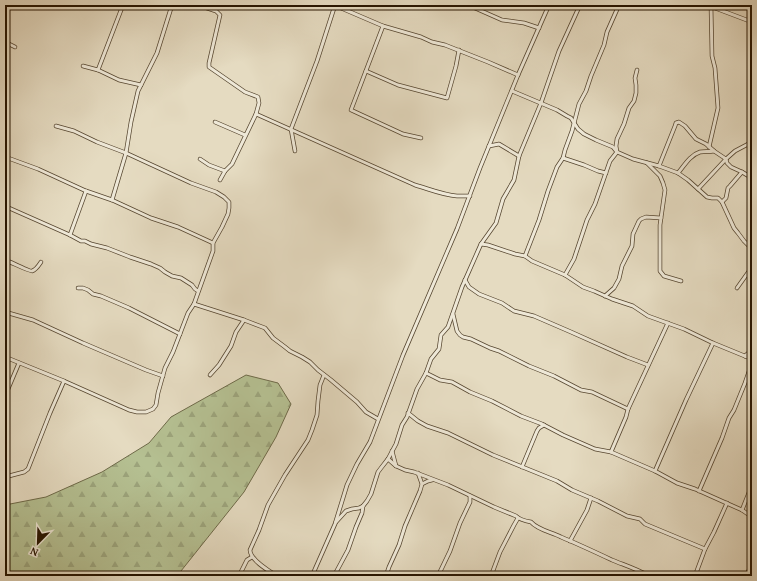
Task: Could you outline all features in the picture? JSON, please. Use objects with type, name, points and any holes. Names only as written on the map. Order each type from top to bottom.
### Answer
[{"type":"street","points":[[98,70],[123,5]]},
{"type":"street","points":[[112,200],[126,153],[136,100],[141,85],[157,54],[172,5]]},
{"type":"street","points":[[198,5],[216,11],[220,15],[209,63],[210,69],[226,78],[245,92],[258,97],[259,102],[256,114],[232,164],[220,180]]},
{"type":"street","points":[[295,151],[291,130],[317,61],[334,5],[383,26],[459,50],[518,75]]},
{"type":"street","points":[[468,5],[502,20],[524,23],[539,28]]},
{"type":"street","points":[[312,576],[335,524],[347,485],[370,442],[406,347],[457,229],[518,75],[549,5]]},
{"type":"street","points":[[335,524],[346,511],[359,508],[367,501],[380,468],[388,459],[399,438],[413,398],[426,373],[431,359],[439,349],[441,335],[448,327],[465,280],[481,244],[496,223],[505,195],[514,180],[519,156],[541,103],[559,51],[580,5]]},
{"type":"street","points":[[525,256],[557,167],[563,158],[579,104],[586,91],[604,46],[607,32],[619,5]]},
{"type":"street","points":[[709,146],[718,108],[715,68],[712,56],[709,6],[752,22]]},
{"type":"street","points":[[383,26],[352,110],[403,134],[421,138]]},
{"type":"street","points":[[5,42],[15,47]]},
{"type":"street","points":[[366,71],[398,85],[446,98],[456,66],[459,50]]},
{"type":"street","points":[[83,66],[98,70],[118,80],[141,85]]},
{"type":"street","points":[[565,275],[574,259],[587,220],[595,204],[610,161],[617,152],[617,139],[636,93],[635,78],[637,70]]},
{"type":"street","points":[[512,91],[571,118],[584,134],[613,147],[617,152],[633,159],[678,173],[707,197],[718,198],[722,202],[734,228],[752,249]]},
{"type":"street","points":[[256,114],[415,185],[456,196],[470,196]]},
{"type":"street","points":[[215,122],[246,135]]},
{"type":"street","points":[[659,166],[676,123],[679,122],[685,126],[696,139],[709,146],[726,160],[731,167],[752,178]]},
{"type":"street","points":[[5,357],[129,410],[146,412],[153,410],[156,405],[163,376],[188,313],[194,304],[213,251],[213,243],[230,208],[229,202],[216,192],[191,183],[74,131],[56,126]]},
{"type":"street","points":[[698,189],[735,151],[752,142]]},
{"type":"street","points":[[489,146],[499,144],[519,156]]},
{"type":"street","points":[[678,173],[692,157],[700,152],[714,151]]},
{"type":"street","points":[[8,158],[38,169],[86,192],[112,200],[151,218],[178,227],[213,243]]},
{"type":"street","points":[[563,158],[606,173]]},
{"type":"street","points":[[200,159],[225,172]]},
{"type":"street","points":[[648,163],[660,176],[663,183],[664,197],[660,225],[660,271],[664,276],[681,281]]},
{"type":"street","points":[[722,202],[726,198],[728,188],[742,172]]},
{"type":"street","points":[[70,235],[86,192]]},
{"type":"street","points":[[5,208],[9,208],[75,238],[107,248],[160,268],[172,276],[181,278],[198,292]]},
{"type":"street","points":[[605,296],[616,285],[620,278],[622,266],[632,246],[632,237],[639,221],[646,217],[661,218]]},
{"type":"street","points":[[484,240],[488,245]]},
{"type":"street","points":[[481,244],[525,256],[565,275],[582,287],[633,306],[648,316],[684,329],[713,343],[752,358],[752,363],[738,402],[729,418],[699,491]]},
{"type":"street","points":[[5,260],[30,272],[41,262]]},
{"type":"street","points":[[737,288],[752,267]]},
{"type":"street","points":[[465,280],[469,287],[479,294],[502,303],[514,312],[529,314],[648,365]]},
{"type":"street","points":[[462,288],[469,287]]},
{"type":"street","points":[[78,288],[83,288],[93,294],[129,308],[180,334]]},
{"type":"street","points":[[611,291],[612,299]]},
{"type":"street","points":[[194,304],[265,328],[273,338],[290,351],[310,362],[357,402],[366,412],[378,419]]},
{"type":"street","points":[[5,312],[33,320],[83,343],[163,376]]},
{"type":"street","points":[[453,313],[457,331],[463,337],[503,352],[528,366],[554,376],[581,390],[592,392],[628,409]]},
{"type":"street","points":[[210,375],[219,365],[231,346],[236,332],[244,320]]},
{"type":"street","points":[[611,452],[628,409],[668,323]]},
{"type":"street","points":[[655,471],[683,406],[713,343]]},
{"type":"street","points":[[745,356],[752,350]]},
{"type":"street","points":[[5,396],[19,363]]},
{"type":"street","points":[[426,373],[440,380],[452,382],[521,416],[595,449],[611,452],[655,471],[677,483],[742,510],[752,517]]},
{"type":"street","points":[[277,576],[264,568],[252,557],[250,550],[268,505],[285,475],[308,440],[317,415],[320,386],[324,375]]},
{"type":"street","points":[[5,477],[24,472],[30,466],[64,381]]},
{"type":"street","points":[[408,413],[427,426],[448,433],[493,455],[539,475],[557,481],[572,490],[627,516],[640,519],[645,524],[705,549]]},
{"type":"street","points":[[522,467],[537,431],[544,425]]},
{"type":"street","points":[[392,451],[396,466]]},
{"type":"street","points":[[388,459],[396,466],[448,485],[518,518],[530,522],[541,529],[647,575]]},
{"type":"street","points":[[386,576],[422,484],[418,473]]},
{"type":"street","points":[[422,484],[434,480]]},
{"type":"street","points":[[742,510],[752,485]]},
{"type":"street","points":[[438,576],[470,502],[470,496]]},
{"type":"street","points":[[570,541],[587,510],[591,498]]},
{"type":"street","points":[[470,502],[476,499]]},
{"type":"street","points":[[695,576],[705,549],[727,503]]},
{"type":"street","points":[[334,576],[348,550],[362,513],[363,506]]},
{"type":"street","points":[[338,513],[341,517]]},
{"type":"street","points":[[491,576],[500,552],[518,518]]},
{"type":"street","points":[[239,576],[247,560],[252,557]]},
{"type":"street","points":[[746,576],[752,564]]},
{"type":"green space","points":[[246,375],[278,383],[291,404],[276,437],[244,492],[177,576],[5,576],[5,505],[46,497],[102,472],[149,443],[171,417]]}]
